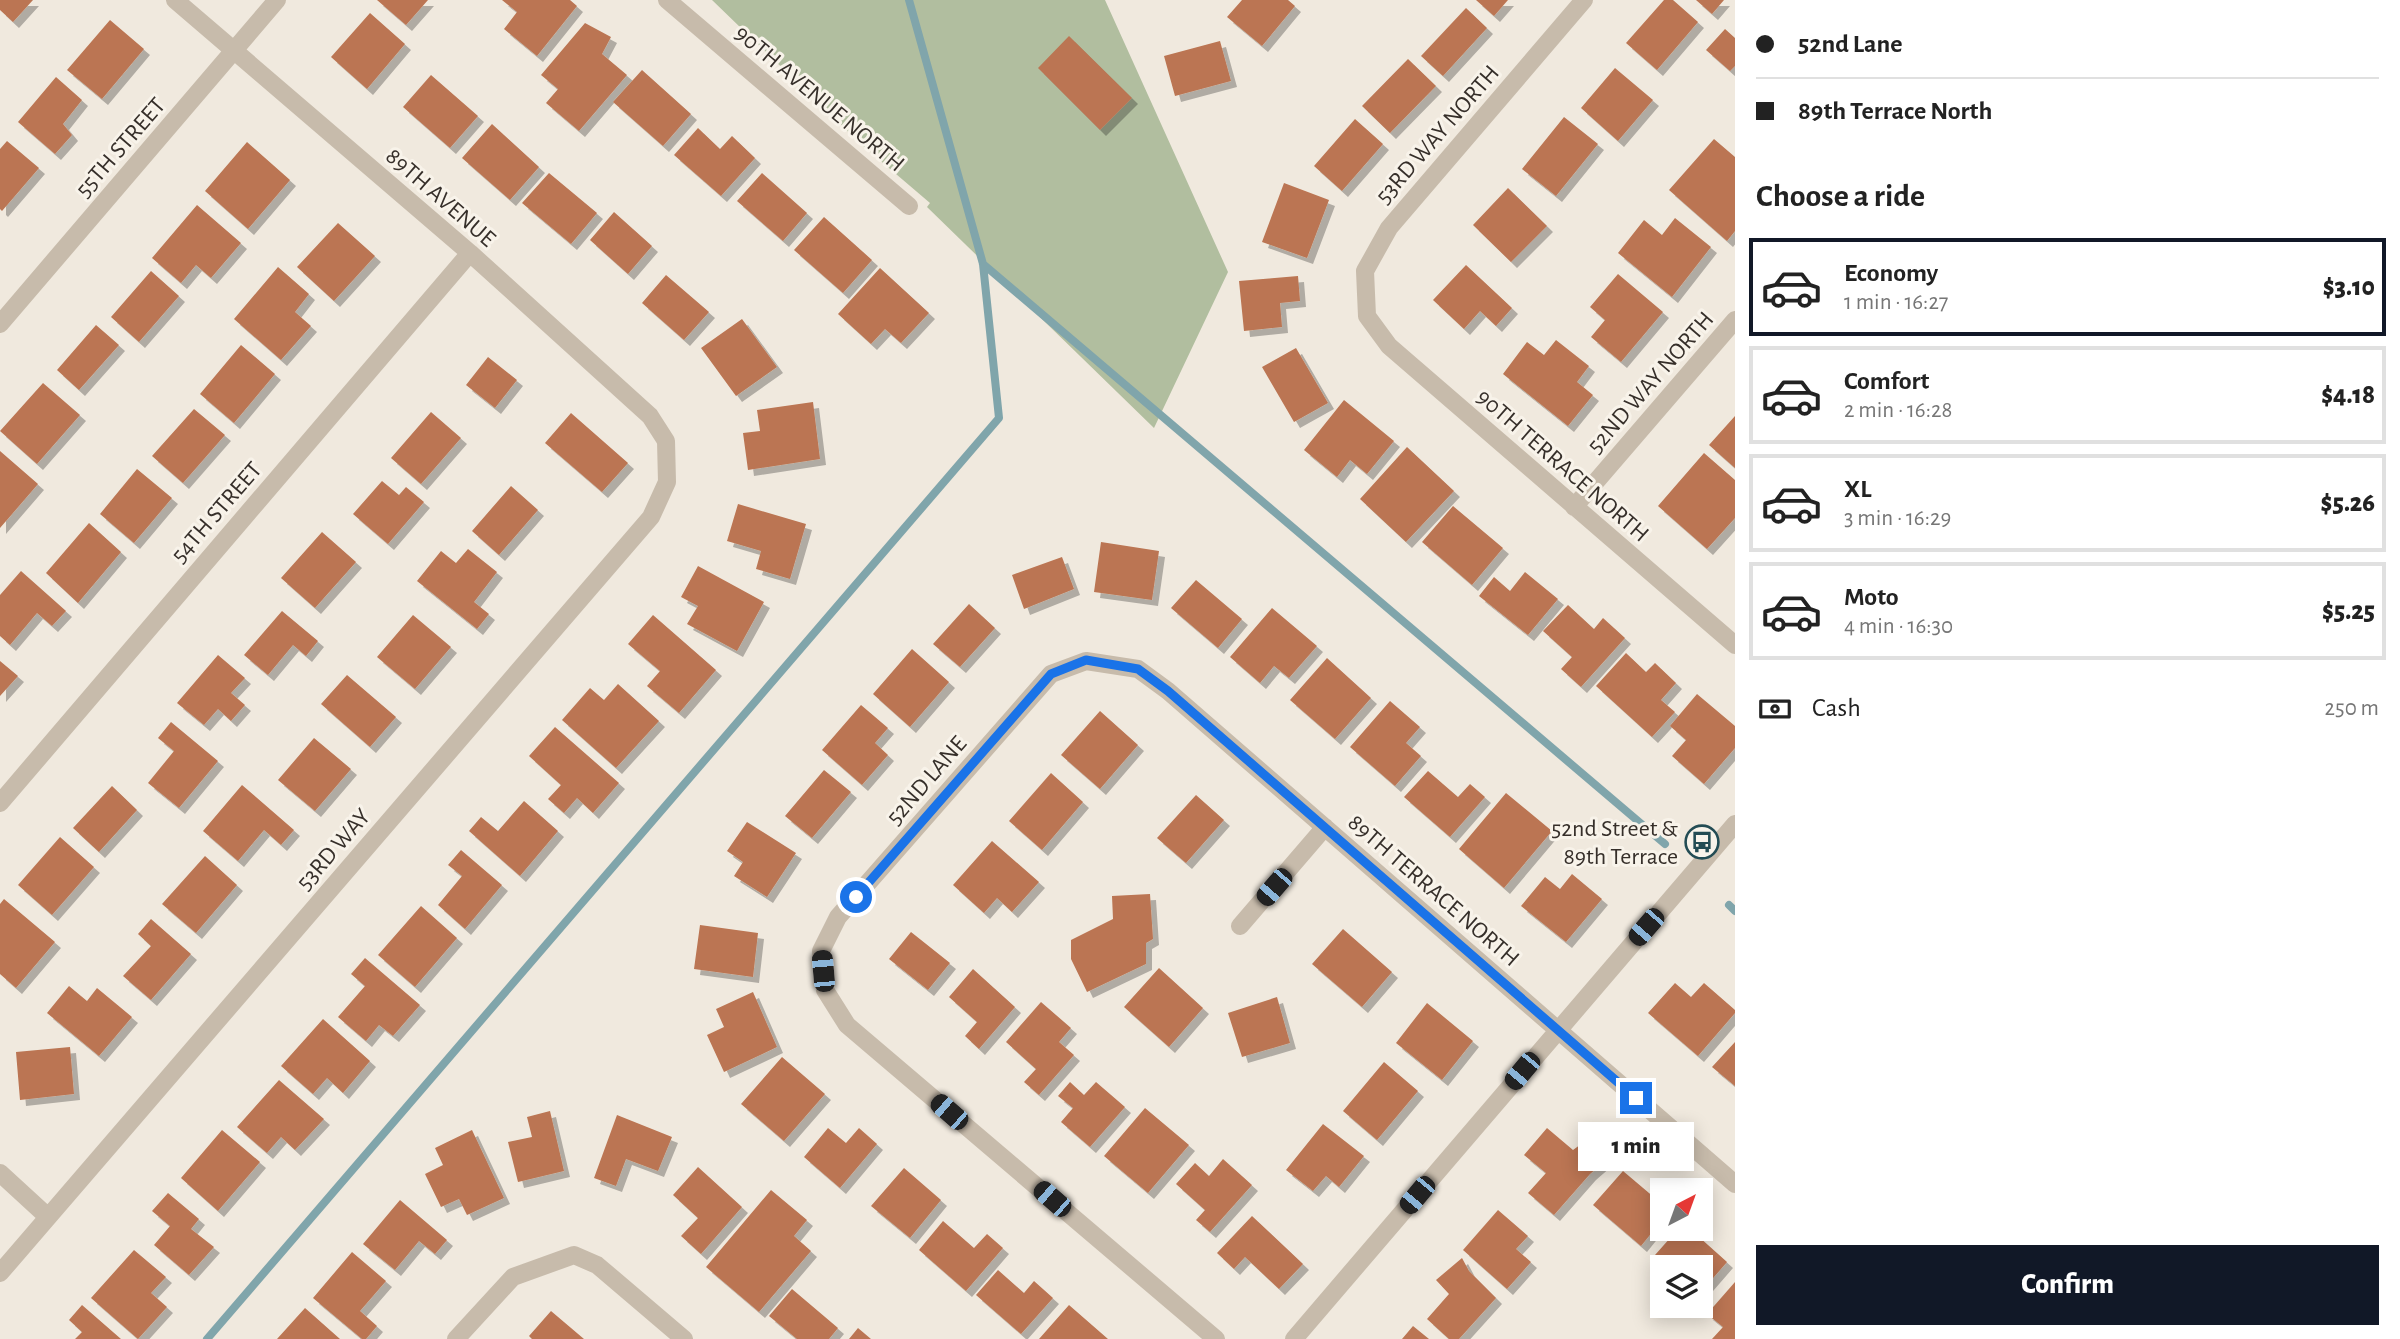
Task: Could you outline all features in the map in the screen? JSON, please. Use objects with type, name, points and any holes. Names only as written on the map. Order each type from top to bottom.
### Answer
[{"type":"street","name":"89TH AVENUE","points":[[175,0],[470,253],[650,416],[666,440]]},
{"type":"street","name":"55TH STREET","points":[[0,324],[277,0]]},
{"type":"street","name":"90TH AVENUE NORTH","points":[[667,0],[909,206]]},
{"type":"street","name":"53RD WAY NORTH","points":[[1367,316],[1365,271],[1389,228],[1584,0]]},
{"type":"street","name":"54TH STREET","points":[[0,803],[470,253]]},
{"type":"street","name":"90TH TERRACE NORTH","points":[[1367,316],[1389,346],[1735,645]]},
{"type":"street","name":"52ND WAY NORTH","points":[[1574,507],[1735,320]]},
{"type":"street","name":"53RD WAY","points":[[0,1273],[651,517],[667,482],[666,440]]},
{"type":"street","name":"89TH TERRACE NORTH","points":[[1086,660],[1138,669],[1168,691],[1735,1184]]},
{"type":"street","name":"52ND LANE","points":[[1086,660],[1051,674],[838,917],[821,951],[825,990],[847,1025],[1216,1339]]},
{"type":"street","points":[[1294,1339],[1735,824]]},
{"type":"street","points":[[1240,926],[1325,827]]},
{"type":"street","points":[[0,1173],[48,1217]]},
{"type":"street","points":[[456,1339],[513,1277],[574,1255],[597,1265],[684,1339]]},
{"type":"green space","points":[[712,0],[1105,0],[1228,272],[1154,428],[927,207],[930,203],[862,145]]},
{"type":"building","points":[[0,0],[33,0],[13,22],[0,10]]},
{"type":"building","points":[[377,0],[428,0],[406,25]]},
{"type":"building","points":[[502,0],[570,0],[577,6],[537,56],[504,29],[517,12]]},
{"type":"building","points":[[1242,0],[1288,0],[1295,6],[1262,46],[1227,17]]},
{"type":"building","points":[[1476,0],[1508,0],[1494,16]]},
{"type":"building","points":[[1664,0],[1673,0],[1698,22],[1657,70],[1626,43]]},
{"type":"building","points":[[1696,0],[1724,0],[1712,14]]},
{"type":"building","points":[[1466,8],[1487,28],[1443,76],[1421,56]]},
{"type":"building","points":[[370,13],[405,44],[367,89],[331,57]]},
{"type":"building","points":[[110,20],[144,49],[102,99],[67,70]]},
{"type":"building","points":[[585,23],[611,37],[602,54],[627,75],[579,131],[546,103],[558,89],[541,75]]},
{"type":"building","points":[[1725,29],[1735,38],[1735,66],[1730,71],[1706,50]]},
{"type":"building","points":[[1069,36],[1132,98],[1100,130],[1038,68]]},
{"type":"building","points":[[1220,41],[1231,81],[1175,96],[1164,56]]},
{"type":"building","points":[[1408,59],[1436,86],[1390,133],[1362,106]]},
{"type":"building","points":[[1615,68],[1653,100],[1618,141],[1581,108]]},
{"type":"building","points":[[642,70],[691,114],[663,146],[613,102]]},
{"type":"building","points":[[431,75],[478,116],[450,148],[403,107]]},
{"type":"building","points":[[56,77],[82,100],[63,124],[72,135],[55,154],[18,122]]},
{"type":"building","points":[[1564,117],[1598,144],[1556,196],[1522,169]]},
{"type":"building","points":[[1355,119],[1383,144],[1342,191],[1314,166]]},
{"type":"building","points":[[492,124],[539,167],[510,200],[462,158]]},
{"type":"building","points":[[698,128],[720,149],[732,136],[755,158],[721,196],[674,155]]},
{"type":"building","points":[[1714,139],[1735,157],[1735,231],[1727,241],[1669,190]]},
{"type":"building","points":[[7,141],[39,168],[2,211],[0,149]]},
{"type":"building","points":[[247,142],[290,180],[248,229],[205,191]]},
{"type":"building","points":[[549,173],[597,213],[571,244],[522,203]]},
{"type":"building","points":[[762,173],[807,213],[783,241],[737,201]]},
{"type":"building","points":[[1284,183],[1329,200],[1307,258],[1262,242]]},
{"type":"building","points":[[1508,188],[1547,226],[1511,262],[1473,225]]},
{"type":"building","points":[[197,205],[241,243],[211,278],[196,265],[181,283],[152,258]]},
{"type":"building","points":[[614,212],[652,246],[628,274],[590,240]]},
{"type":"building","points":[[824,217],[872,260],[843,293],[794,250]]},
{"type":"building","points":[[1675,218],[1711,247],[1672,297],[1618,253],[1644,220],[1662,235]]},
{"type":"building","points":[[338,223],[375,256],[334,301],[297,267]]},
{"type":"building","points":[[1466,265],[1512,308],[1496,326],[1480,311],[1464,329],[1433,300]]},
{"type":"building","points":[[278,267],[309,294],[295,312],[311,326],[281,360],[234,319]]},
{"type":"building","points":[[880,268],[929,313],[901,343],[885,329],[871,344],[838,314]]},
{"type":"building","points":[[151,271],[179,296],[139,342],[111,317]]},
{"type":"building","points":[[1618,274],[1663,312],[1621,362],[1591,337],[1605,320],[1590,307]]},
{"type":"building","points":[[666,275],[709,312],[684,340],[642,303]]},
{"type":"building","points":[[1298,276],[1300,301],[1280,303],[1282,327],[1244,331],[1239,281]]},
{"type":"building","points":[[742,319],[777,367],[736,396],[701,348]]},
{"type":"building","points":[[96,325],[119,345],[79,390],[57,370]]},
{"type":"building","points":[[1556,340],[1589,366],[1577,382],[1593,395],[1568,426],[1503,374],[1527,342],[1544,355]]},
{"type":"building","points":[[241,345],[275,374],[234,423],[200,394]]},
{"type":"building","points":[[1296,348],[1328,403],[1294,422],[1262,367]]},
{"type":"building","points":[[488,357],[517,380],[495,408],[466,385]]},
{"type":"building","points":[[43,383],[80,415],[37,464],[0,431]]},
{"type":"building","points":[[1344,400],[1394,441],[1367,474],[1350,460],[1337,477],[1304,450]]},
{"type":"building","points":[[813,402],[820,459],[748,470],[743,433],[760,431],[757,410]]},
{"type":"building","points":[[194,409],[225,435],[183,483],[152,456]]},
{"type":"building","points":[[431,412],[461,438],[421,484],[391,458]]},
{"type":"building","points":[[571,413],[628,463],[602,492],[545,443]]},
{"type":"building","points":[[1735,416],[1735,468],[1709,445]]},
{"type":"building","points":[[1407,447],[1454,491],[1406,542],[1360,499]]},
{"type":"building","points":[[0,451],[38,484],[0,528]]},
{"type":"building","points":[[1704,453],[1735,480],[1735,518],[1707,549],[1658,506]]},
{"type":"building","points":[[137,469],[172,498],[134,543],[100,514]]},
{"type":"building","points":[[382,481],[399,495],[406,487],[424,502],[388,544],[353,514]]},
{"type":"building","points":[[511,486],[538,510],[499,555],[472,531]]},
{"type":"building","points":[[738,504],[806,524],[790,579],[756,569],[761,551],[727,541]]},
{"type":"building","points":[[1453,506],[1503,548],[1472,585],[1422,542]]},
{"type":"building","points":[[89,523],[121,552],[78,603],[46,573]]},
{"type":"building","points":[[322,532],[356,562],[315,608],[281,578]]},
{"type":"building","points":[[1101,542],[1159,551],[1152,600],[1094,592]]},
{"type":"building","points":[[468,549],[497,572],[474,602],[489,614],[477,629],[417,581],[441,551],[456,563]]},
{"type":"building","points":[[1062,557],[1074,589],[1024,609],[1012,575]]},
{"type":"building","points":[[698,566],[764,602],[737,651],[687,624],[698,606],[681,597]]},
{"type":"building","points":[[21,571],[66,611],[52,626],[37,613],[10,645],[0,636],[0,595]]},
{"type":"building","points":[[1525,572],[1558,599],[1528,635],[1479,596],[1494,577],[1510,591]]},
{"type":"building","points":[[1196,580],[1242,619],[1218,648],[1171,608]]},
{"type":"building","points":[[969,604],[995,628],[960,667],[933,644]]},
{"type":"building","points":[[1568,605],[1594,629],[1603,618],[1625,638],[1581,687],[1561,669],[1572,657],[1543,631]]},
{"type":"building","points":[[1272,608],[1317,646],[1289,678],[1274,666],[1260,683],[1230,657]]},
{"type":"building","points":[[282,611],[318,641],[306,656],[293,645],[268,675],[244,655]]},
{"type":"building","points":[[413,615],[451,647],[415,689],[377,657]]},
{"type":"building","points":[[653,615],[716,670],[679,713],[647,686],[660,671],[628,644]]},
{"type":"building","points":[[912,649],[949,682],[910,727],[873,694]]},
{"type":"building","points":[[1626,653],[1646,672],[1655,663],[1676,683],[1661,700],[1675,712],[1652,737],[1596,686]]},
{"type":"building","points":[[218,655],[245,678],[231,693],[245,705],[231,721],[218,709],[204,725],[177,703]]},
{"type":"building","points":[[1327,658],[1371,698],[1335,739],[1290,700]]},
{"type":"building","points":[[0,661],[18,676],[0,696]]},
{"type":"building","points":[[347,675],[396,717],[370,747],[321,704]]},
{"type":"building","points":[[618,684],[659,721],[616,768],[562,720],[590,688],[604,700]]},
{"type":"building","points":[[1697,694],[1735,726],[1735,748],[1704,784],[1672,756],[1686,740],[1670,726]]},
{"type":"building","points":[[1390,701],[1420,727],[1406,743],[1421,756],[1395,786],[1350,747]]},
{"type":"building","points":[[861,705],[888,728],[875,743],[888,755],[862,785],[822,750]]},
{"type":"building","points":[[1100,711],[1138,745],[1100,789],[1061,755]]},
{"type":"building","points":[[171,722],[218,761],[179,808],[148,783],[174,751],[158,738]]},
{"type":"building","points":[[555,727],[619,783],[593,813],[577,798],[564,813],[548,799],[561,785],[529,756]]},
{"type":"building","points":[[314,738],[351,769],[315,811],[278,780]]},
{"type":"building","points":[[824,770],[851,792],[812,838],[785,816]]},
{"type":"building","points":[[1428,771],[1458,797],[1470,784],[1485,797],[1450,837],[1404,797]]},
{"type":"building","points":[[1051,773],[1083,802],[1042,850],[1009,821]]},
{"type":"building","points":[[242,785],[294,830],[281,845],[264,830],[238,861],[203,831]]},
{"type":"building","points":[[112,786],[137,810],[99,852],[73,828]]},
{"type":"building","points":[[1506,793],[1552,831],[1504,888],[1459,849]]},
{"type":"building","points":[[1196,795],[1224,820],[1186,863],[1157,838]]},
{"type":"building","points":[[524,801],[558,831],[520,876],[469,831],[481,817],[498,831]]},
{"type":"building","points":[[747,822],[796,853],[767,897],[734,876],[743,862],[727,851]]},
{"type":"building","points":[[60,837],[94,867],[52,915],[18,885]]},
{"type":"building","points":[[992,841],[1039,882],[1012,912],[997,898],[984,913],[953,885]]},
{"type":"building","points":[[461,850],[502,885],[465,929],[438,905],[462,876],[448,865]]},
{"type":"building","points":[[205,856],[237,885],[196,933],[162,904]]},
{"type":"building","points":[[1572,874],[1602,899],[1566,942],[1521,906],[1545,877],[1560,889]]},
{"type":"building","points":[[1150,894],[1153,939],[1146,943],[1146,964],[1087,992],[1071,959],[1071,940],[1113,919],[1112,896]]},
{"type":"building","points":[[4,899],[55,942],[16,988],[0,974],[0,904]]},
{"type":"building","points":[[421,906],[457,938],[415,987],[378,955]]},
{"type":"building","points":[[151,919],[191,954],[151,1000],[123,976],[151,946],[138,934]]},
{"type":"building","points":[[700,925],[758,933],[753,977],[694,969]]},
{"type":"building","points":[[1343,929],[1392,972],[1362,1007],[1312,964]]},
{"type":"building","points":[[911,932],[950,963],[928,990],[889,959]]},
{"type":"building","points":[[365,958],[420,1005],[393,1036],[379,1025],[366,1041],[338,1017],[365,986],[351,974]]},
{"type":"building","points":[[1159,968],[1203,1008],[1169,1047],[1124,1007]]},
{"type":"building","points":[[973,969],[1015,1007],[979,1049],[965,1036],[977,1022],[949,997]]},
{"type":"building","points":[[1675,983],[1691,997],[1704,983],[1735,1010],[1698,1056],[1648,1013]]},
{"type":"building","points":[[69,986],[87,1001],[97,988],[132,1017],[99,1056],[47,1013]]},
{"type":"building","points":[[753,992],[777,1047],[724,1072],[707,1035],[724,1027],[716,1009]]},
{"type":"building","points":[[1277,997],[1290,1043],[1242,1057],[1228,1013]]},
{"type":"building","points":[[1041,1002],[1071,1028],[1059,1042],[1074,1055],[1039,1095],[1024,1082],[1036,1069],[1006,1042]]},
{"type":"building","points":[[1427,1003],[1473,1041],[1442,1080],[1396,1043]]},
{"type":"building","points":[[323,1019],[370,1061],[343,1093],[327,1078],[313,1094],[281,1066]]},
{"type":"building","points":[[1735,1042],[1735,1086],[1712,1067]]},
{"type":"building","points":[[70,1047],[74,1094],[20,1100],[16,1052]]},
{"type":"building","points":[[782,1057],[825,1094],[784,1141],[741,1104]]},
{"type":"building","points":[[1384,1062],[1418,1091],[1377,1140],[1343,1111]]},
{"type":"building","points":[[279,1080],[324,1119],[295,1150],[281,1137],[267,1153],[237,1127]]},
{"type":"building","points":[[1070,1082],[1084,1095],[1096,1082],[1125,1107],[1090,1147],[1061,1122],[1073,1108],[1058,1096]]},
{"type":"building","points":[[1145,1108],[1189,1145],[1148,1193],[1104,1156]]},
{"type":"building","points":[[550,1111],[564,1171],[518,1182],[508,1142],[532,1137],[527,1117]]},
{"type":"building","points":[[617,1115],[672,1137],[658,1171],[626,1159],[616,1186],[594,1178]]},
{"type":"building","points":[[1323,1124],[1364,1156],[1339,1187],[1326,1176],[1313,1191],[1286,1170]]},
{"type":"building","points":[[828,1128],[846,1143],[859,1128],[877,1144],[840,1188],[804,1157]]},
{"type":"building","points":[[1547,1128],[1573,1150],[1588,1139],[1605,1161],[1554,1215],[1528,1193],[1546,1173],[1524,1155]]},
{"type":"building","points":[[222,1130],[260,1162],[218,1211],[181,1178]]},
{"type":"building","points":[[472,1130],[504,1198],[467,1215],[459,1199],[441,1207],[425,1174],[443,1165],[435,1148]]},
{"type":"building","points":[[1223,1159],[1252,1185],[1210,1232],[1196,1220],[1205,1210],[1176,1184],[1195,1163],[1209,1176]]},
{"type":"building","points":[[698,1167],[742,1207],[701,1254],[681,1236],[698,1218],[673,1195]]},
{"type":"building","points":[[904,1168],[941,1200],[910,1238],[871,1206]]},
{"type":"building","points":[[1623,1171],[1650,1194],[1650,1235],[1641,1246],[1593,1205]]},
{"type":"building","points":[[771,1190],[807,1220],[794,1236],[811,1251],[759,1312],[706,1267]]},
{"type":"building","points":[[168,1193],[199,1219],[191,1229],[214,1247],[189,1275],[154,1245],[170,1226],[152,1211]]},
{"type":"building","points":[[400,1200],[447,1240],[435,1254],[419,1241],[395,1270],[363,1244]]},
{"type":"building","points":[[1498,1210],[1528,1236],[1516,1249],[1531,1262],[1507,1289],[1463,1250]]},
{"type":"building","points":[[1252,1216],[1303,1264],[1279,1289],[1245,1257],[1234,1269],[1217,1253]]},
{"type":"building","points":[[943,1221],[974,1248],[987,1234],[1003,1248],[966,1291],[919,1250]]},
{"type":"building","points":[[1667,1241],[1704,1241],[1727,1262],[1713,1278],[1713,1255],[1655,1255]]},
{"type":"building","points":[[134,1250],[166,1277],[151,1293],[167,1307],[138,1339],[91,1298]]},
{"type":"building","points":[[352,1252],[386,1281],[360,1311],[377,1326],[366,1339],[362,1339],[313,1298]]},
{"type":"building","points":[[1462,1258],[1469,1271],[1496,1298],[1459,1339],[1449,1339],[1427,1319],[1449,1294],[1436,1280]]},
{"type":"building","points":[[998,1270],[1024,1293],[1034,1281],[1053,1298],[1021,1334],[976,1295]]},
{"type":"building","points":[[1735,1282],[1735,1339],[1712,1339],[1723,1327],[1712,1318],[1713,1307]]},
{"type":"building","points":[[792,1289],[838,1328],[829,1339],[797,1339],[769,1316]]},
{"type":"building","points":[[82,1305],[121,1339],[75,1339],[82,1332],[69,1320]]},
{"type":"building","points":[[1069,1305],[1108,1339],[1039,1339]]},
{"type":"building","points":[[305,1308],[340,1339],[277,1339]]},
{"type":"building","points":[[551,1311],[584,1339],[532,1339],[529,1336]]},
{"type":"building","points":[[1413,1326],[1429,1339],[1402,1339]]},
{"type":"building","points":[[858,1328],[871,1339],[849,1339]]},
{"type":"waterway","points":[[207,1339],[999,418],[983,264],[909,0]]},
{"type":"waterway","points":[[983,264],[1665,844]]},
{"type":"waterway","points":[[1729,905],[1735,911]]},
{"type":"place","name":"52nd Street & 89th Terrace","points":[[1702,842]]},
{"type":"route","points":[[856,897],[1051,674],[1086,660],[1138,669],[1168,691],[1636,1098]]}]
